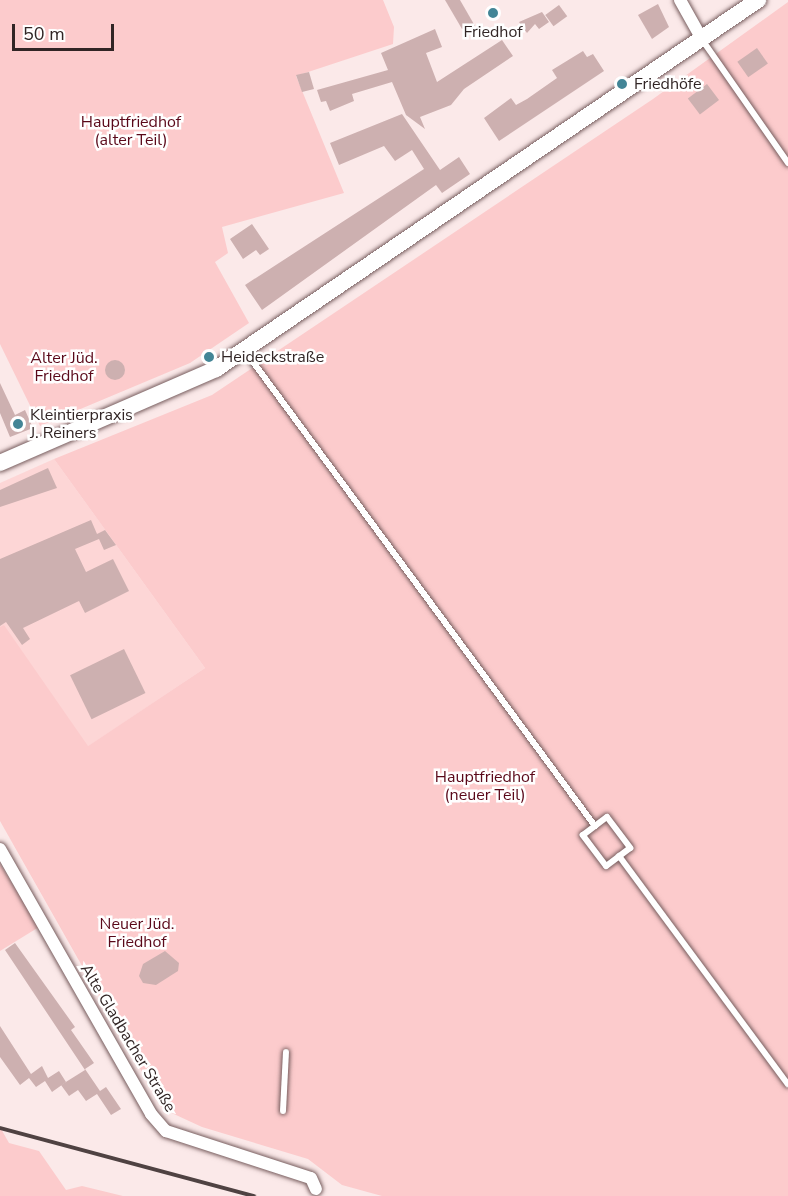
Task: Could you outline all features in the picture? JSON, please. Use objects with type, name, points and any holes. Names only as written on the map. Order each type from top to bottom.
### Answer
[{"type":"street","points":[[680,0],[703,41]]},
{"type":"street","points":[[0,463],[190,383],[245,350],[703,41],[758,0]]},
{"type":"street","name":"Alte Gladbacher Straße","points":[[0,849],[151,1114],[166,1131],[311,1178],[316,1189]]},
{"type":"lane","points":[[703,41],[788,163]]},
{"type":"lane","points":[[245,350],[595,826]]},
{"type":"lane","points":[[607,817],[630,848],[606,866],[583,835],[595,826],[607,817]]},
{"type":"lane","points":[[619,856],[788,1084]]},
{"type":"lane","points":[[284,1111],[286,1052]]},
{"type":"shaded area","points":[[54,459],[205,668],[87,747],[0,627],[0,483]]},
{"type":"green space","name":"Hauptfriedhof (alter Teil)","points":[[0,0],[383,0],[394,27],[393,44],[296,76],[344,193],[222,227],[228,253],[215,262],[249,323],[190,363],[40,426],[0,344]]},
{"type":"green space","name":"Hauptfriedhof (neuer Teil)","points":[[788,2],[788,1196],[382,1196],[342,1185],[308,1159],[202,1127],[163,1109],[0,821],[0,627],[4,625],[88,746],[205,668],[54,459],[212,395],[653,99]]},
{"type":"green space","points":[[0,864],[39,927],[0,951]]},
{"type":"green space","points":[[0,1127],[9,1143],[39,1151],[66,1190],[82,1186],[123,1196],[0,1196]]},
{"type":"building","points":[[445,0],[460,0],[475,26],[462,29]]},
{"type":"building","points":[[658,4],[669,27],[652,39],[638,15]]},
{"type":"building","points":[[559,5],[567,16],[553,26],[545,15]]},
{"type":"building","points":[[542,12],[549,22],[539,29],[535,24],[527,33],[519,22]]},
{"type":"building","points":[[435,29],[442,47],[426,53],[437,82],[502,40],[513,56],[464,89],[451,105],[420,117],[425,129],[406,115],[392,82],[352,94],[354,101],[330,111],[326,101],[321,102],[317,90],[388,70],[381,53]]},
{"type":"building","points":[[757,48],[768,64],[748,77],[737,62]]},
{"type":"building","points":[[583,51],[587,57],[593,54],[604,71],[499,141],[484,118],[511,98],[516,105],[527,99],[557,78],[552,70]]},
{"type":"building","points":[[309,72],[314,89],[302,92],[296,75]]},
{"type":"building","points":[[707,84],[719,100],[700,114],[688,98]]},
{"type":"building","points":[[402,114],[440,170],[459,157],[470,174],[442,193],[436,185],[262,310],[245,285],[424,169],[412,150],[395,161],[384,146],[339,165],[330,143]]},
{"type":"building","points":[[252,224],[269,249],[260,255],[256,250],[243,259],[230,239]]},
{"type":"building","points":[[115,360],[122,363],[125,370],[122,377],[115,380],[108,377],[105,370],[108,363]]},
{"type":"building","name":"Kleintierpraxis J. Reiners","points":[[0,383],[15,415],[25,410],[33,428],[10,437],[0,413]]},
{"type":"building","points":[[48,468],[57,488],[0,507],[0,490]]},
{"type":"building","points":[[91,520],[97,534],[105,530],[116,545],[104,550],[99,539],[75,549],[86,572],[113,559],[129,591],[85,613],[79,601],[23,628],[30,639],[22,645],[6,622],[0,626],[0,559]]},
{"type":"building","points":[[124,649],[145,693],[92,719],[70,675]]},
{"type":"building","points":[[15,943],[75,1027],[71,1030],[94,1063],[85,1069],[100,1091],[106,1087],[121,1109],[111,1115],[97,1094],[86,1101],[78,1090],[69,1096],[61,1085],[85,1070],[5,950]]},
{"type":"building","points":[[165,951],[179,963],[178,971],[156,985],[143,983],[139,976],[143,964]]},
{"type":"building","points":[[0,1026],[31,1074],[42,1066],[48,1078],[59,1071],[66,1082],[52,1092],[45,1081],[36,1087],[29,1078],[20,1085],[0,1057]]},
{"type":"railway","points":[[0,1128],[254,1196]]},
{"type":"place","name":"Friedhof","points":[[493,13]]},
{"type":"place","name":"Friedhöfe","points":[[622,84]]},
{"type":"place","name":"Heideckstraße","points":[[209,357]]},
{"type":"place","name":"Kleintierpraxis J. Reiners","points":[[18,424]]},
{"type":"park label","name":"Alter Jüd. Friedhof","points":[[64,367]]},
{"type":"park label","name":"Neuer Jüd. Friedhof","points":[[137,933]]}]
